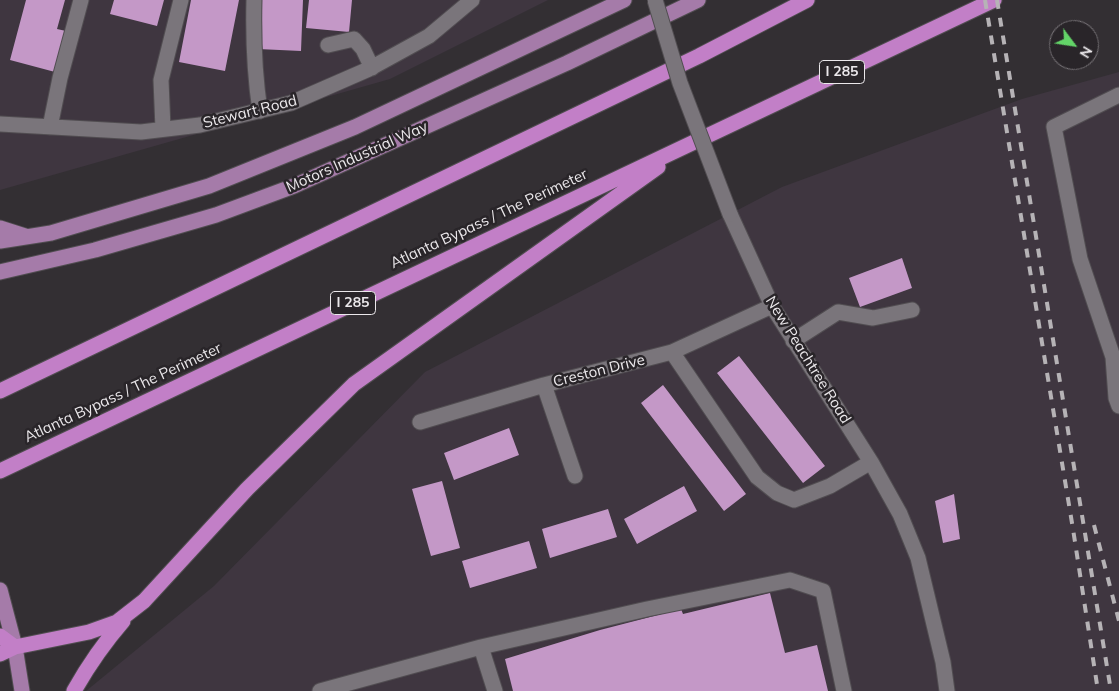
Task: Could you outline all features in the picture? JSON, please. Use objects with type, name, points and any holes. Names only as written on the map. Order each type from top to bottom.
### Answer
[{"type":"highway","points":[[2,390],[699,56],[807,0]]},
{"type":"highway","name":"Atlanta Bypass / The Perimeter","points":[[0,471],[994,0]]},
{"type":"highway","points":[[0,654],[15,647],[89,632],[117,622],[144,601],[247,489],[354,384],[689,144]]},
{"type":"highway","points":[[74,691],[106,641],[132,610]]},
{"type":"highway","points":[[0,636],[15,647]]},
{"type":"main road","name":"Motors Industrial Way","points":[[0,241],[51,233],[208,186],[355,127],[624,0]]},
{"type":"main road","name":"Motors Industrial Way","points":[[0,272],[95,250],[216,215],[294,186],[568,63],[698,0]]},
{"type":"main road","points":[[0,228],[26,237]]},
{"type":"main road","points":[[0,234],[26,237]]},
{"type":"main road","points":[[0,284],[15,277],[28,266]]},
{"type":"main road","points":[[0,590],[15,647],[22,691]]},
{"type":"street","points":[[50,126],[60,78],[81,0]]},
{"type":"street","points":[[163,129],[162,80],[181,0]]},
{"type":"street","points":[[254,0],[253,44],[260,111]]},
{"type":"street","name":"Stewart Road","points":[[0,124],[141,132],[200,125],[291,104],[372,68],[429,36],[472,0]]},
{"type":"street","name":"New Peachtree Road","points":[[655,0],[680,83],[730,214],[772,306],[871,462],[900,514],[918,558],[943,662],[948,691]]},
{"type":"street","points":[[328,45],[354,40],[362,49],[372,68]]},
{"type":"street","points":[[1119,95],[1054,127],[1080,259],[1112,357],[1116,398],[1119,406]]},
{"type":"street","name":"Creston Drive","points":[[420,422],[544,385],[672,352],[772,306]]},
{"type":"street","points":[[793,341],[838,312],[872,318],[912,310]]},
{"type":"street","points":[[672,352],[757,477],[777,493],[794,500],[830,486],[871,462]]},
{"type":"street","points":[[544,385],[575,476]]},
{"type":"street","points":[[320,691],[481,647],[647,609],[790,580],[824,591],[844,691]]},
{"type":"street","points":[[481,647],[495,691]]},
{"type":"shaded area","points":[[0,0],[548,0],[390,79],[0,190]]},
{"type":"shaded area","points":[[1119,72],[1119,691],[86,691],[214,586],[425,372],[782,187],[1022,99]]},
{"type":"building","points":[[26,0],[65,0],[57,29],[66,31],[55,72],[10,60]]},
{"type":"building","points":[[114,0],[164,0],[157,26],[110,14]]},
{"type":"building","points":[[191,0],[239,0],[225,71],[179,62]]},
{"type":"building","points":[[260,0],[303,0],[301,51],[258,49]]},
{"type":"building","points":[[309,0],[352,0],[349,32],[306,28]]},
{"type":"building","points":[[902,258],[912,288],[860,307],[849,278]]},
{"type":"building","points":[[739,356],[825,466],[803,483],[717,373]]},
{"type":"building","points":[[663,385],[746,494],[724,511],[641,403]]},
{"type":"building","points":[[509,428],[519,455],[454,480],[444,453]]},
{"type":"building","points":[[442,481],[460,548],[431,556],[412,489]]},
{"type":"building","points":[[684,486],[697,511],[637,544],[624,519]]},
{"type":"building","points":[[954,494],[960,539],[943,543],[935,501]]},
{"type":"building","points":[[608,509],[617,537],[550,558],[542,529]]},
{"type":"building","points":[[529,541],[537,568],[470,588],[462,561]]},
{"type":"building","points":[[770,593],[785,653],[817,645],[828,691],[513,691],[505,659],[600,630],[681,609],[683,614]]},
{"type":"railway","points":[[985,0],[1098,691]]},
{"type":"railway","points":[[997,0],[1111,691]]},
{"type":"railway","points":[[1094,525],[1119,621]]}]
